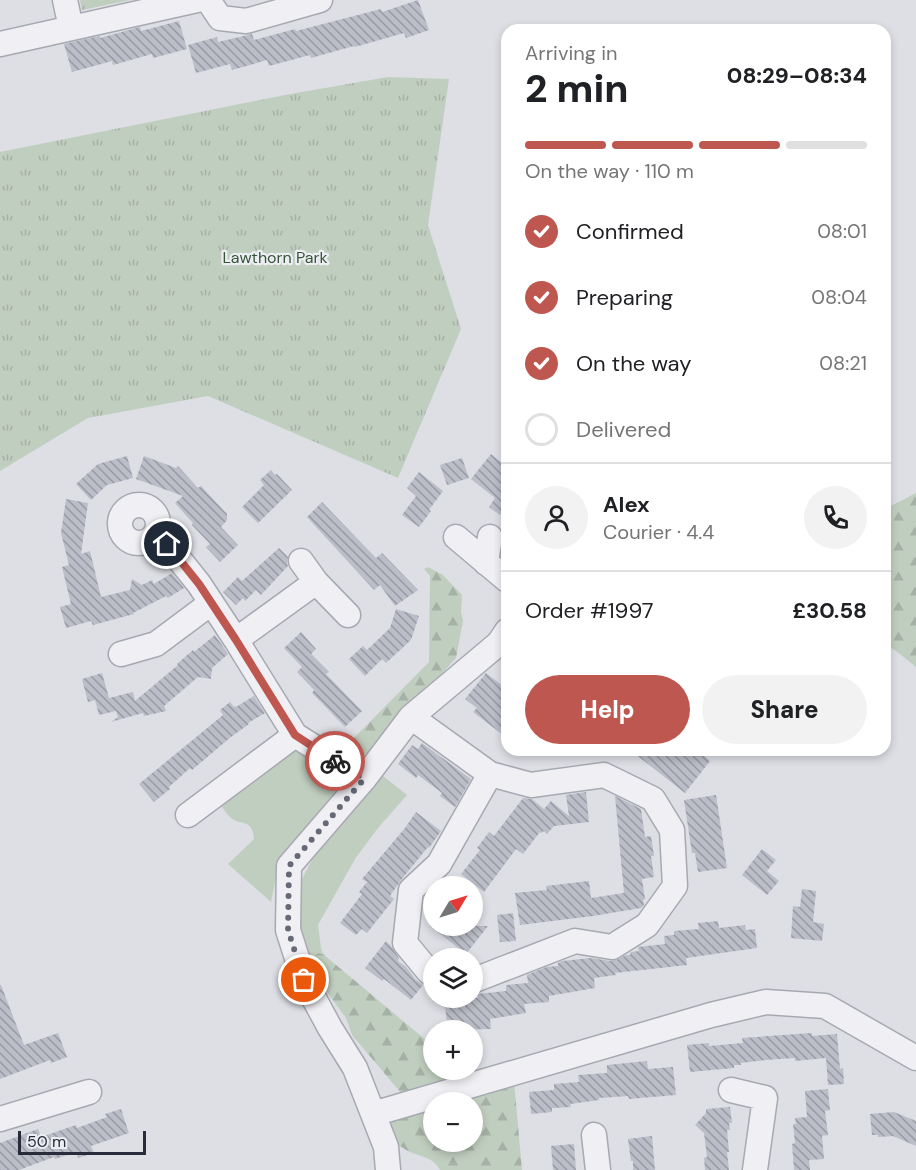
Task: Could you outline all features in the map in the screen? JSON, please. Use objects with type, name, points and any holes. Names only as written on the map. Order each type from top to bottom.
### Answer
[{"type":"street","points":[[65,0],[71,28]]},
{"type":"street","points":[[0,44],[197,0]]},
{"type":"street","points":[[208,0],[220,18],[246,21],[320,0]]},
{"type":"street","points":[[155,535],[167,544],[199,584],[295,735],[364,779]]},
{"type":"street","points":[[456,537],[501,575]]},
{"type":"street","points":[[486,562],[490,537]]},
{"type":"street","points":[[302,561],[316,582],[348,615]]},
{"type":"street","points":[[236,640],[316,582]]},
{"type":"street","points":[[121,654],[156,644],[211,603]]},
{"type":"street","points":[[388,1170],[386,1147],[355,1068],[304,980],[288,930],[289,866],[364,779],[411,717],[501,640]]},
{"type":"street","points":[[411,717],[490,774],[531,785],[604,775],[653,799],[672,830],[675,886],[647,925],[612,946],[575,941],[483,977]]},
{"type":"street","points":[[188,815],[295,735]]},
{"type":"street","points":[[423,965],[405,943],[411,890],[439,864],[490,774]]},
{"type":"street","points":[[373,1114],[711,1015],[766,1002],[825,1006],[916,1058]]},
{"type":"street","points":[[731,1090],[765,1098],[755,1170]]},
{"type":"street","points":[[0,1119],[89,1092]]},
{"type":"street","points":[[594,1135],[598,1170]]},
{"type":"green space","points":[[80,0],[130,0],[82,10]]},
{"type":"green space","name":"Lawthorn Park","points":[[388,77],[449,79],[428,225],[461,329],[398,478],[208,396],[88,418],[0,471],[0,152],[285,95]]},
{"type":"green space","points":[[916,493],[916,667],[891,648],[891,506]]},
{"type":"green space","points":[[428,567],[443,575],[462,595],[463,621],[456,658],[372,750],[361,756],[345,747],[429,662],[430,576],[424,569]]},
{"type":"green space","points":[[296,748],[342,777],[341,785],[297,837],[280,866],[271,902],[228,864],[254,839],[249,825],[231,818],[221,806],[221,795]]},
{"type":"green space","points":[[383,776],[407,795],[355,859],[318,925],[323,954],[316,953],[315,976],[297,934],[298,887],[316,852]]},
{"type":"green space","points":[[316,953],[323,954],[423,1038],[423,1080],[457,1080],[421,1091],[401,1093],[352,1035],[346,1018],[315,976],[311,958]]},
{"type":"green space","points":[[512,1077],[522,1170],[440,1170],[433,1162],[398,1144],[384,1126],[388,1115],[423,1104],[423,1152],[483,1152],[483,1092],[463,1092]]},
{"type":"building","points":[[418,0],[429,30],[406,38],[404,33],[311,58],[310,55],[269,66],[267,60],[232,70],[230,64],[196,73],[188,45],[217,37],[218,42],[252,34],[254,40],[381,9],[382,12]]},
{"type":"building","points":[[179,21],[187,49],[153,58],[152,54],[113,65],[112,61],[72,72],[64,44],[99,36],[100,38],[140,27],[141,31]]},
{"type":"building","points":[[491,454],[501,462],[500,515],[489,507],[495,498],[471,479]]},
{"type":"building","points":[[127,456],[133,478],[107,485],[91,500],[76,484],[98,464]]},
{"type":"building","points":[[144,456],[176,468],[178,466],[198,488],[201,486],[227,514],[227,520],[221,527],[238,545],[220,562],[206,547],[210,544],[175,503],[183,496],[136,479]]},
{"type":"building","points":[[462,458],[469,478],[447,485],[440,465]]},
{"type":"building","points":[[271,470],[292,490],[258,523],[242,507],[264,485],[260,480]]},
{"type":"building","points":[[419,472],[443,491],[419,527],[402,515],[416,496],[407,488]]},
{"type":"building","points":[[66,499],[88,503],[81,554],[90,551],[101,597],[130,590],[132,579],[142,585],[152,580],[154,584],[172,573],[184,588],[134,614],[93,625],[91,621],[66,628],[60,607],[71,604],[62,567],[69,565],[61,533]]},
{"type":"building","points":[[322,502],[376,558],[382,553],[418,590],[395,606],[380,585],[374,590],[307,517]]},
{"type":"building","points":[[279,548],[288,557],[288,566],[261,595],[256,590],[245,601],[243,598],[236,605],[223,592],[238,577],[242,581]]},
{"type":"building","points":[[396,609],[419,616],[411,640],[386,663],[382,659],[365,676],[349,659],[363,646],[367,650],[390,628]]},
{"type":"building","points":[[301,632],[316,649],[311,654],[329,672],[326,674],[362,711],[345,727],[312,693],[314,690],[297,672],[302,667],[284,648]]},
{"type":"building","points":[[215,635],[228,654],[212,668],[211,679],[198,677],[164,706],[166,711],[144,716],[143,713],[111,722],[118,717],[116,711],[99,715],[95,700],[88,702],[82,679],[102,673],[109,698],[133,692],[135,701],[193,650],[194,652]]},
{"type":"building","points":[[486,673],[501,684],[501,733],[473,712],[477,708],[465,699]]},
{"type":"building","points":[[254,696],[265,713],[248,723],[192,770],[190,768],[154,802],[139,784],[223,715],[220,710],[230,702],[236,707]]},
{"type":"building","points":[[422,743],[471,779],[455,807],[440,796],[442,793],[418,775],[416,778],[398,764],[412,745],[418,749]]},
{"type":"building","points":[[638,756],[704,756],[710,761],[685,793]]},
{"type":"building","points":[[586,792],[589,822],[554,826],[547,834],[544,831],[540,832],[523,854],[516,849],[484,892],[483,876],[461,874],[480,850],[477,848],[489,832],[494,836],[523,798],[532,799],[544,809],[551,801],[569,816],[566,795]]},
{"type":"building","points":[[716,795],[727,868],[698,872],[695,853],[692,853],[684,800]]},
{"type":"building","points":[[615,796],[641,809],[645,837],[651,836],[654,877],[642,879],[644,905],[641,908],[593,916],[520,925],[515,893],[547,890],[546,886],[589,881],[591,898],[624,893]]},
{"type":"building","points":[[416,812],[441,831],[401,880],[390,896],[394,899],[367,933],[362,929],[356,935],[340,923],[362,894],[359,892],[367,882],[362,879]]},
{"type":"building","points":[[762,849],[776,860],[767,871],[779,881],[767,895],[742,875]]},
{"type":"building","points":[[802,889],[816,891],[813,922],[824,924],[822,941],[791,938],[793,906],[800,907]]},
{"type":"building","points":[[513,913],[516,941],[500,942],[497,915]]},
{"type":"building","points":[[718,921],[719,928],[745,925],[746,930],[755,929],[757,948],[686,958],[687,965],[615,973],[616,975],[594,978],[595,988],[549,996],[549,1002],[524,1004],[526,1013],[490,1019],[491,1029],[483,1029],[483,1020],[447,1020],[445,1008],[483,1008],[483,993],[506,991],[506,985],[528,983],[527,975],[546,967],[558,966],[558,963],[562,961],[591,958],[610,961],[619,959],[630,955],[631,952],[639,951],[638,947],[665,944],[664,936],[674,935],[674,931],[699,929],[698,923]]},
{"type":"building","points":[[443,936],[480,936],[471,948],[458,948]]},
{"type":"building","points":[[386,941],[399,958],[398,961],[423,985],[411,1000],[384,979],[382,981],[365,968]]},
{"type":"building","points":[[0,985],[24,1045],[58,1033],[67,1057],[51,1063],[50,1060],[0,1079]]},
{"type":"building","points":[[812,1033],[812,1036],[837,1034],[840,1069],[843,1068],[844,1084],[828,1085],[826,1058],[795,1061],[795,1058],[766,1060],[740,1063],[741,1065],[734,1065],[734,1068],[690,1072],[687,1045],[743,1043],[742,1038]]},
{"type":"building","points":[[647,1061],[648,1069],[673,1067],[676,1095],[629,1099],[628,1096],[599,1098],[599,1100],[570,1104],[571,1107],[552,1108],[552,1112],[531,1114],[529,1092],[554,1090],[554,1084],[579,1082],[578,1075],[607,1073],[607,1065]]},
{"type":"building","points":[[828,1089],[830,1110],[825,1111],[828,1135],[822,1136],[824,1159],[809,1160],[810,1170],[794,1170],[793,1124],[796,1124],[795,1118],[807,1117],[805,1091]]},
{"type":"building","points":[[730,1107],[732,1123],[729,1123],[730,1130],[727,1130],[729,1170],[705,1170],[704,1158],[707,1157],[704,1133],[695,1125],[706,1113],[706,1109]]},
{"type":"building","points":[[121,1109],[129,1133],[91,1146],[94,1153],[78,1158],[76,1152],[55,1159],[54,1157],[19,1170],[0,1170],[0,1143],[38,1129],[41,1137],[76,1125],[77,1128]]},
{"type":"building","points":[[894,1112],[916,1121],[916,1146],[893,1136],[872,1135],[870,1114]]},
{"type":"building","points":[[652,1136],[655,1170],[633,1170],[628,1139]]},
{"type":"building","points":[[574,1144],[576,1170],[553,1170],[551,1146]]},
{"type":"way so far","points":[[304,980],[288,930],[289,866],[364,779],[335,761]]},
{"type":"route","points":[[167,544],[199,584],[295,735],[335,761]]}]
